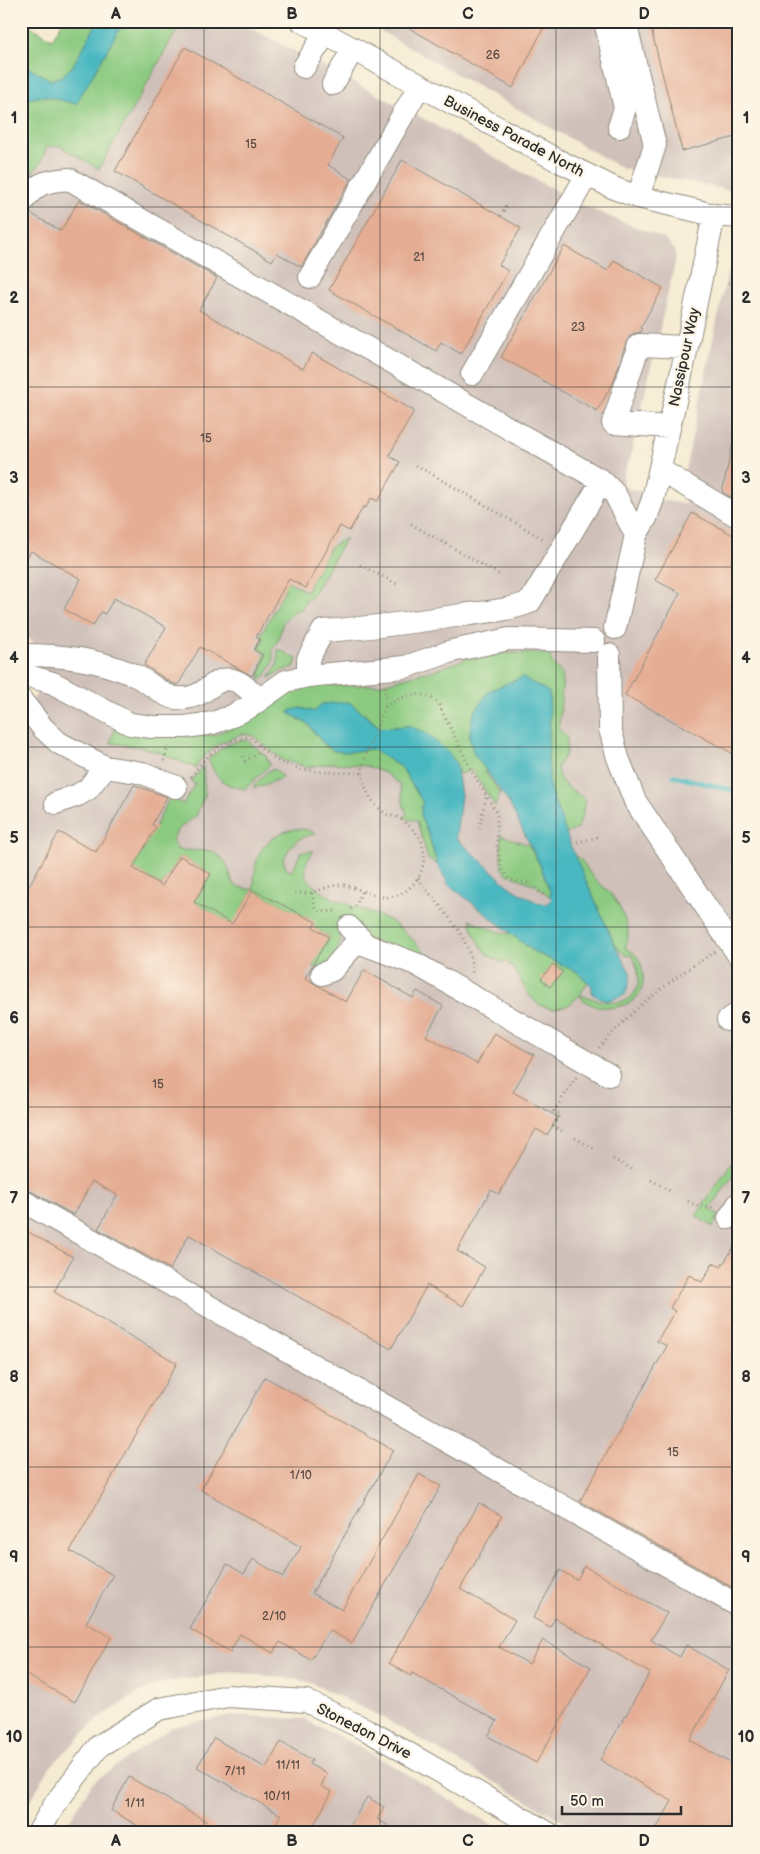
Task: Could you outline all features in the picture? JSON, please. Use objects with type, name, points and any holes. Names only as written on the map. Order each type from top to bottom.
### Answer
[{"type":"street","name":"Business Parade North","points":[[302,21],[557,160],[616,189],[638,197],[714,215],[739,217]]},
{"type":"street","points":[[605,21],[625,108],[620,128]]},
{"type":"street","points":[[625,21],[655,146],[638,197]]},
{"type":"street","points":[[304,67],[325,34]]},
{"type":"street","points":[[333,84],[353,49]]},
{"type":"street","points":[[310,277],[420,85]]},
{"type":"street","points":[[472,374],[587,175]]},
{"type":"street","points":[[21,204],[30,191],[46,181],[69,179],[602,481],[615,494],[636,535]]},
{"type":"street","name":"Nassipour Way","points":[[601,648],[595,636],[600,629],[610,626],[615,628],[636,535],[646,518],[653,499],[714,215]]},
{"type":"street","points":[[669,427],[613,423],[639,345],[687,347]]},
{"type":"street","points":[[660,470],[739,517]]},
{"type":"street","points":[[308,676],[308,659],[323,631],[375,628],[530,602],[602,481]]},
{"type":"street","points":[[22,669],[130,724],[185,728],[213,723],[232,716],[286,681],[308,676],[405,667],[452,651],[508,639],[601,648],[610,729],[618,758],[634,801],[728,953]]},
{"type":"street","points":[[22,669],[46,655],[99,662],[137,676],[173,698],[192,696],[223,679],[232,679],[241,682],[259,700]]},
{"type":"street","points":[[21,700],[43,728],[59,743],[105,767],[143,773],[182,783]]},
{"type":"street","points":[[56,803],[88,789],[105,767]]},
{"type":"street","points":[[350,922],[366,945],[416,964],[609,1075]]},
{"type":"street","points":[[322,974],[332,970],[350,922]]},
{"type":"street","points":[[21,1200],[739,1606]]},
{"type":"street","name":"Stonedon Drive","points":[[38,1833],[55,1804],[99,1746],[159,1709],[228,1696],[306,1701],[367,1730],[548,1833]]},
{"type":"path","points":[[501,216],[506,206]]},
{"type":"path","points":[[416,465],[561,549]]},
{"type":"path","points":[[411,524],[502,576]]},
{"type":"path","points":[[360,565],[399,586]]},
{"type":"path","points":[[294,894],[312,893],[329,886],[345,885],[387,897],[399,895],[409,888],[419,876],[425,857],[419,836],[402,820],[386,814],[373,800],[368,794],[362,773],[385,707],[386,692]]},
{"type":"path","points":[[385,707],[395,700],[418,694],[431,696],[438,703],[472,772],[497,813],[497,847],[502,870],[510,880],[530,883],[544,896]]},
{"type":"path","points":[[182,783],[225,742],[250,737],[280,762],[322,772],[362,773]]},
{"type":"path","points":[[162,766],[166,756],[168,738]]},
{"type":"path","points":[[243,756],[245,761],[262,748]]},
{"type":"path","points":[[479,828],[486,796]]},
{"type":"path","points":[[578,842],[599,837]]},
{"type":"path","points":[[419,876],[427,891],[453,921],[467,947],[472,970],[468,994]]},
{"type":"path","points":[[312,893],[315,907],[321,912],[350,922],[362,891]]},
{"type":"path","points":[[562,1131],[553,1126],[560,1114],[554,1111],[587,1062],[610,1035],[661,989],[728,953]]},
{"type":"path","points":[[576,1138],[597,1150]]},
{"type":"path","points":[[613,1159],[635,1171]]},
{"type":"path","points":[[651,1180],[672,1192]]},
{"type":"path","points":[[688,1201],[699,1207],[726,1210]]},
{"type":"shaded area","points":[[182,21],[237,21],[588,208],[663,238],[674,249],[676,258],[630,459],[624,472],[623,487],[642,492],[653,499],[685,504],[684,475],[727,275],[739,253],[739,1833],[583,1833],[378,1715],[306,1681],[233,1672],[167,1682],[140,1692],[99,1718],[50,1767],[21,1816],[21,709],[31,703],[41,687],[44,666],[36,647],[29,639],[21,636],[21,181],[47,139],[100,168]]},
{"type":"shaded area","points":[[363,21],[739,21],[739,192],[623,169]]},
{"type":"shaded area","points":[[232,1715],[303,1719],[359,1746],[506,1833],[62,1833],[92,1783],[172,1727]]},
{"type":"green space","points":[[21,21],[52,39],[63,21],[182,21],[99,169],[60,146],[47,147],[40,164],[21,184]]},
{"type":"green space","points":[[346,538],[310,599],[307,598],[301,610],[294,611],[283,622],[278,641],[273,648],[273,664],[259,681],[265,653],[259,648],[263,640],[261,635],[285,589],[270,580],[274,574],[306,591],[330,547]]},
{"type":"green space","points":[[278,649],[297,659],[294,667],[281,671],[269,678],[277,666]]},
{"type":"green space","points":[[549,654],[553,664],[563,675],[559,729],[567,737],[566,754],[557,767],[558,773],[563,783],[585,799],[582,817],[577,829],[565,834],[554,804],[550,786],[548,763],[549,692],[485,772],[500,793],[495,806],[472,770],[460,774],[437,743],[410,726],[381,728],[349,702],[314,712],[301,708],[298,719],[307,723],[323,743],[346,752],[372,749],[402,768],[423,803],[421,818],[428,833],[437,864],[428,859],[417,821],[404,818],[407,813],[400,785],[385,773],[367,766],[334,763],[307,767],[282,760],[254,736],[242,734],[219,744],[200,760],[196,768],[140,747],[110,743],[115,728],[215,735],[263,711],[294,686],[378,685],[441,668],[477,655]]},
{"type":"green space","points":[[247,740],[266,756],[270,765],[245,789],[231,786],[218,777],[208,759],[230,744]]},
{"type":"green space","points":[[203,766],[205,795],[196,816],[178,829],[172,841],[178,850],[213,851],[226,863],[234,884],[253,890],[238,915],[241,930],[194,902],[211,874],[180,856],[162,886],[129,866],[142,852],[170,797],[183,804],[195,784],[191,781]]},
{"type":"green space","points":[[274,769],[282,778],[255,788],[253,787],[268,771]]},
{"type":"green space","points":[[300,829],[308,830],[316,834],[304,837],[292,845],[283,860],[287,870],[292,871],[301,852],[314,851],[306,866],[308,878],[317,888],[331,897],[392,922],[432,958],[457,976],[341,927],[338,954],[321,969],[312,966],[329,937],[313,927],[315,922],[253,890],[256,863],[263,847],[284,832]]},
{"type":"green space","points":[[501,835],[529,845],[540,865],[551,894],[549,896],[536,885],[507,874],[502,869]]},
{"type":"green space","points":[[574,855],[583,862],[591,875],[615,900],[627,927],[628,934],[625,947],[633,952],[640,961],[643,975],[642,988],[636,998],[627,1004],[616,1007],[593,1005],[585,1001],[580,995],[609,1002],[619,1002],[633,995],[638,983],[638,976],[632,955],[627,956],[620,951],[613,941]]},
{"type":"green space","points":[[470,920],[506,934],[511,933],[533,951],[577,972],[588,982],[580,995],[569,1005],[553,1009],[539,1005],[528,994],[514,969],[507,962],[501,962],[486,954],[474,934]]},
{"type":"green space","points":[[739,1151],[739,1167],[710,1209],[719,1215],[713,1227],[696,1216]]},
{"type":"water","points":[[98,21],[124,21],[76,104],[44,96],[21,100],[21,64],[51,80],[62,76],[72,67]]},
{"type":"water","points":[[522,677],[549,692],[548,757],[550,789],[572,849],[613,941],[631,974],[625,995],[607,1001],[592,994],[592,986],[577,972],[533,951],[448,884],[437,864],[428,833],[421,818],[421,806],[423,803],[402,768],[372,749],[346,752],[334,751],[323,743],[307,723],[289,713],[291,710],[301,708],[314,712],[321,704],[349,702],[380,728],[410,726],[427,734],[449,753],[456,763],[461,795],[456,838],[511,888],[545,905],[552,899],[549,896],[551,894],[540,865],[509,803],[474,754],[469,738],[473,714],[489,691]]},
{"type":"building","points":[[397,21],[547,21],[513,88]]},
{"type":"building","points":[[649,21],[739,21],[739,136],[682,151]]},
{"type":"building","points":[[185,47],[343,138],[328,165],[351,179],[301,267],[277,253],[272,261],[115,171]]},
{"type":"building","points":[[402,160],[521,228],[499,265],[508,271],[461,354],[441,342],[436,351],[329,290]]},
{"type":"building","points":[[79,200],[217,278],[199,310],[303,369],[312,353],[414,411],[389,456],[400,462],[378,501],[371,498],[349,531],[340,526],[306,588],[289,579],[256,637],[260,639],[254,650],[263,655],[252,676],[200,647],[178,685],[172,683],[144,665],[166,627],[114,598],[105,614],[101,612],[93,626],[64,609],[81,579],[31,551],[21,568],[21,217],[30,213],[61,231]]},
{"type":"building","points":[[564,246],[608,271],[614,260],[663,288],[640,328],[641,332],[632,334],[627,340],[613,383],[597,411],[501,357]]},
{"type":"building","points":[[733,442],[739,443],[739,502],[722,492]]},
{"type":"building","points":[[692,513],[739,538],[739,757],[625,695],[680,593],[655,580]]},
{"type":"building","points":[[134,785],[167,797],[152,825],[156,827],[133,868],[162,886],[180,856],[211,874],[194,902],[232,924],[253,890],[316,922],[313,927],[329,937],[305,978],[346,1002],[364,970],[413,998],[417,991],[443,1006],[426,1036],[477,1064],[494,1033],[534,1055],[513,1092],[558,1117],[547,1135],[536,1129],[499,1194],[491,1190],[457,1251],[485,1267],[463,1306],[427,1285],[391,1349],[189,1235],[170,1269],[98,1229],[117,1195],[92,1181],[74,1215],[21,1187],[21,900],[59,832],[96,852]]},
{"type":"building","points":[[553,964],[563,972],[550,987],[541,979]]},
{"type":"building","points":[[21,1228],[73,1257],[54,1292],[177,1363],[70,1551],[113,1575],[86,1623],[111,1637],[75,1702],[21,1672]]},
{"type":"building","points":[[739,1239],[739,1591],[580,1501],[667,1346],[657,1341],[675,1311],[670,1308],[689,1275],[702,1282],[713,1263],[721,1267]]},
{"type":"building","points":[[265,1377],[393,1450],[312,1593],[342,1610],[419,1474],[441,1486],[352,1643],[329,1630],[311,1660],[280,1642],[273,1653],[240,1634],[230,1652],[190,1629],[227,1564],[244,1574],[253,1559],[283,1577],[301,1547],[201,1490]]},
{"type":"building","points":[[479,1503],[502,1516],[460,1589],[515,1620],[499,1647],[529,1664],[543,1640],[591,1667],[536,1763],[488,1736],[497,1721],[412,1673],[411,1676],[389,1663]]},
{"type":"building","points":[[584,1566],[667,1613],[651,1640],[680,1657],[686,1645],[729,1670],[690,1740],[739,1768],[739,1833],[654,1833],[672,1801],[600,1760],[650,1673],[555,1618],[550,1627],[533,1618],[560,1570],[577,1580]]},
{"type":"building","points":[[214,1738],[266,1768],[281,1742],[312,1760],[309,1764],[327,1774],[321,1786],[332,1792],[309,1833],[270,1833],[281,1815],[197,1767]]},
{"type":"building","points":[[129,1777],[226,1833],[150,1833],[111,1810]]},
{"type":"building","points":[[367,1797],[384,1807],[377,1819],[401,1833],[346,1833]]},
{"type":"waterway","points":[[674,776],[739,792]]}]
